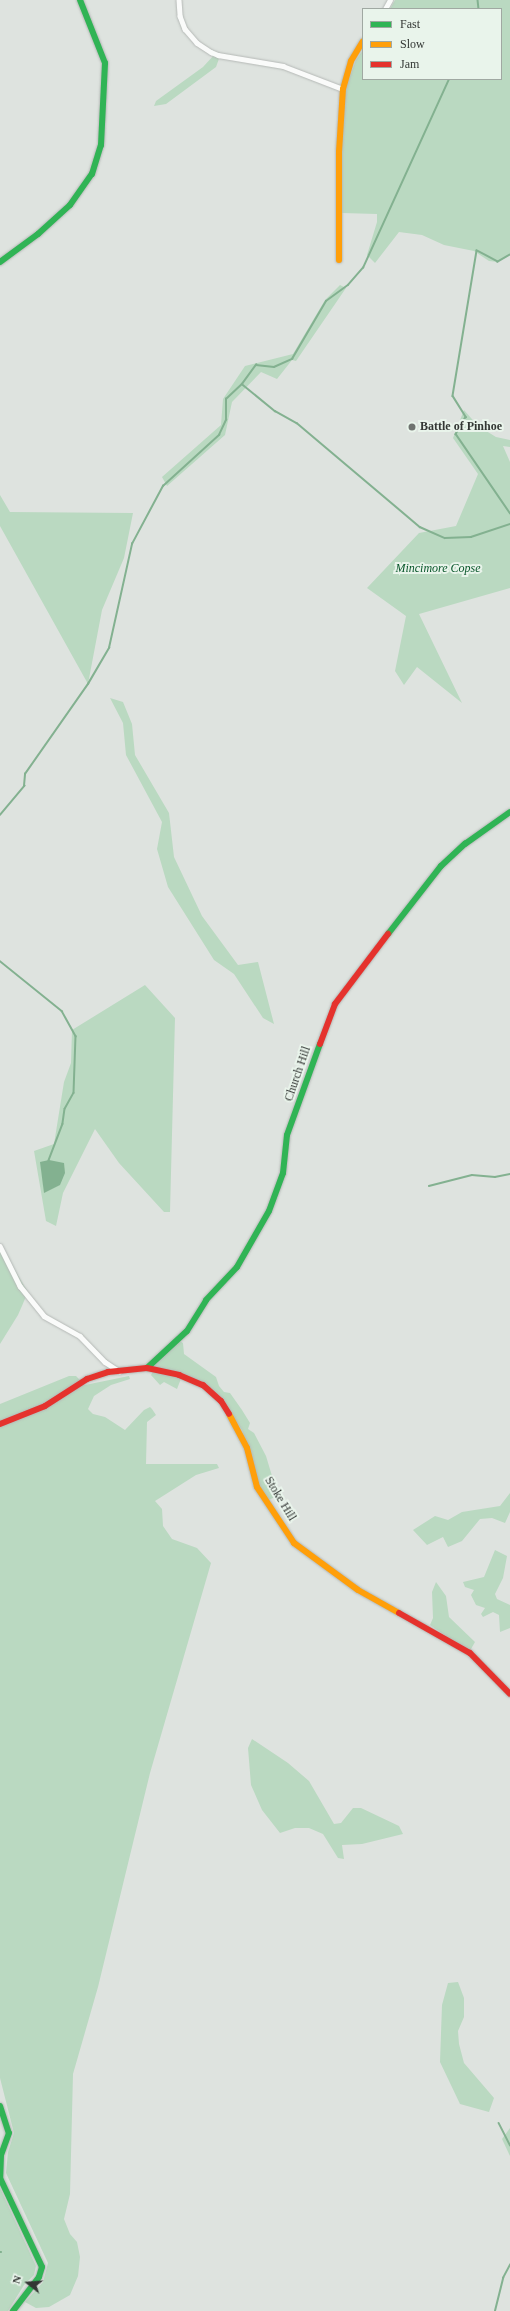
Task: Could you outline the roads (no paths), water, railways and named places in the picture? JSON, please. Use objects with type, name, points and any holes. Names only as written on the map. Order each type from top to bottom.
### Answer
[{"type":"street","points":[[0,262],[38,234],[70,205],[92,174],[101,145],[105,63],[80,0]]},
{"type":"street","points":[[179,0],[180,16],[185,29],[196,42],[211,52],[218,55],[283,66],[343,89]]},
{"type":"street","points":[[339,260],[339,152],[343,89],[351,62],[362,43]]},
{"type":"street","name":"Church Hill","points":[[147,1368],[187,1331],[206,1300],[237,1266],[269,1211],[283,1173],[287,1135],[325,1030],[339,999],[441,866],[465,844],[510,812]]},
{"type":"street","points":[[0,1246],[20,1286],[44,1316],[80,1336],[109,1365],[119,1371]]},
{"type":"street","points":[[108,1372],[109,1365]]},
{"type":"street","name":"Stoke Hill","points":[[0,1424],[45,1406],[87,1379],[108,1372],[147,1368],[179,1376],[203,1386],[221,1401],[247,1448],[257,1487],[294,1542],[320,1565],[358,1590],[470,1653],[510,1694]]},
{"type":"street","points":[[0,2106],[9,2133],[1,2154],[0,2178],[42,2267],[39,2276],[12,2311]]},
{"type":"waterway","points":[[478,0],[479,8]]},
{"type":"waterway","points":[[0,815],[24,786],[25,774],[88,684],[109,648],[132,544],[163,486],[219,435],[226,420],[226,399],[242,384],[256,365],[274,367],[292,359],[326,301],[348,285],[363,268],[449,80]]},
{"type":"waterway","points":[[510,255],[498,262],[477,251],[453,396],[466,417],[456,434],[510,513]]},
{"type":"waterway","points":[[242,384],[275,411],[297,423],[420,527],[445,538],[471,537],[510,524]]},
{"type":"waterway","points":[[0,961],[62,1011],[76,1036],[74,1093],[65,1109],[63,1124],[49,1160]]},
{"type":"waterway","points":[[429,1186],[472,1175],[495,1177],[510,1174]]},
{"type":"waterway","points":[[499,2123],[510,2145]]},
{"type":"waterway","points":[[495,2311],[503,2278],[510,2265]]},
{"type":"place","name":"Battle of Pinhoe","points":[[412,427]]},
{"type":"park label","name":"Mincimore Copse","points":[[438,569]]}]
